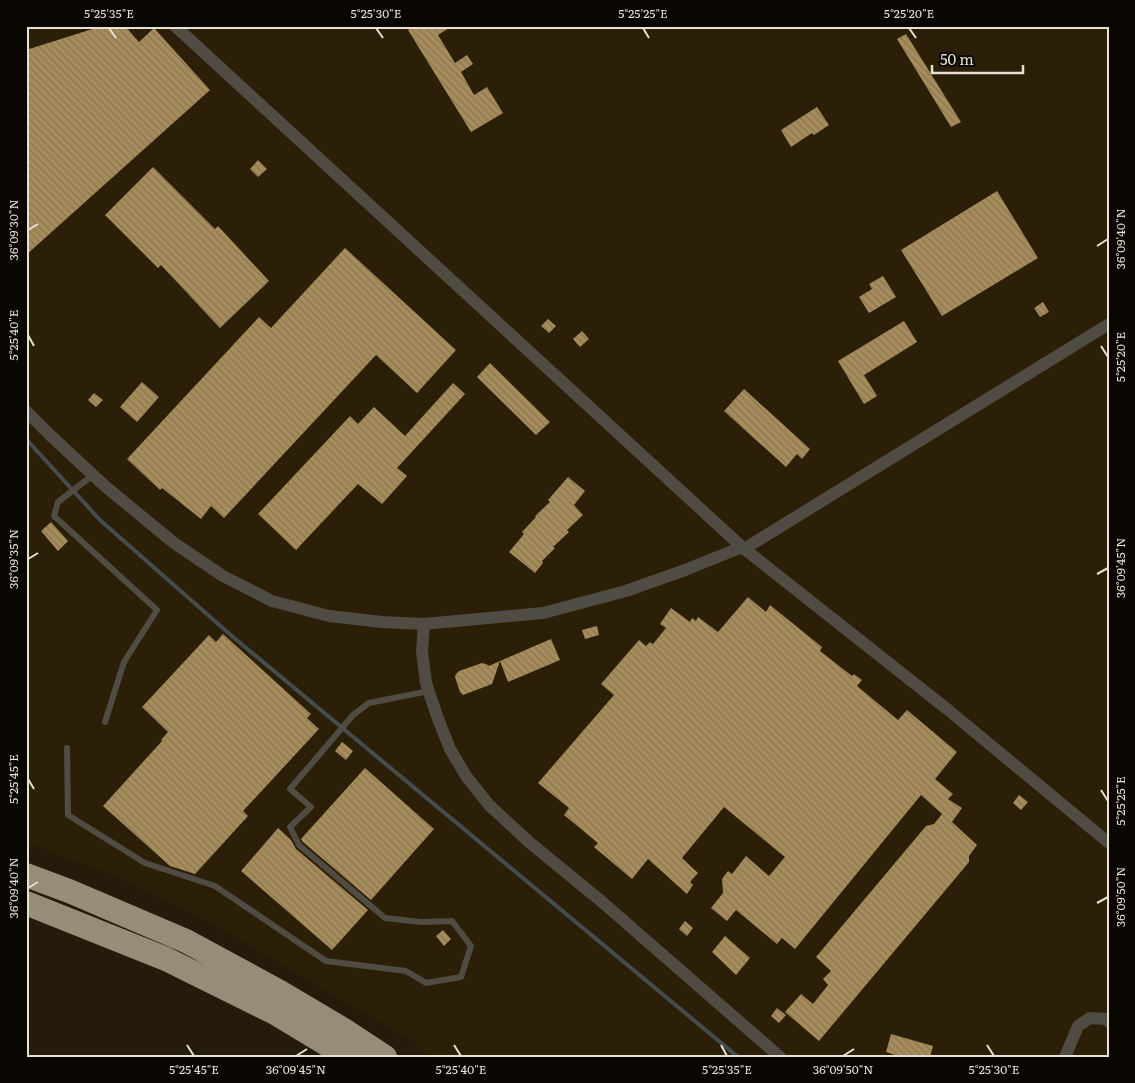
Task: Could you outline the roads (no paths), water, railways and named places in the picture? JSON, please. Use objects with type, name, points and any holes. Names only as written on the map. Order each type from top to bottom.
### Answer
[{"type":"highway","points":[[26,875],[69,891],[186,941],[280,992],[385,1057]]},
{"type":"highway","points":[[26,903],[166,959],[275,1013],[348,1057]]},
{"type":"street","points":[[175,26],[743,548],[947,709],[1109,844]]},
{"type":"street","points":[[26,411],[106,487],[174,543],[223,576],[272,601],[329,616],[382,622],[424,624],[543,612],[626,591],[743,548],[1109,324]]},
{"type":"street","points":[[424,624],[422,651],[426,683],[436,716],[450,748],[466,776],[489,804],[529,842],[601,901],[780,1057]]},
{"type":"street","points":[[1065,1057],[1078,1026],[1090,1018],[1106,1019],[1109,1022]]},
{"type":"lane","points":[[93,475],[58,502],[54,516],[157,610],[124,662],[105,722]]},
{"type":"lane","points":[[67,748],[68,815],[145,863],[215,886],[326,961],[406,971],[426,983],[460,977],[470,946],[452,922],[421,922],[385,918],[299,846],[290,827],[311,807],[290,789],[353,715],[369,702],[429,691]]},
{"type":"waterway","points":[[26,439],[100,520],[233,637],[738,1057]]}]
